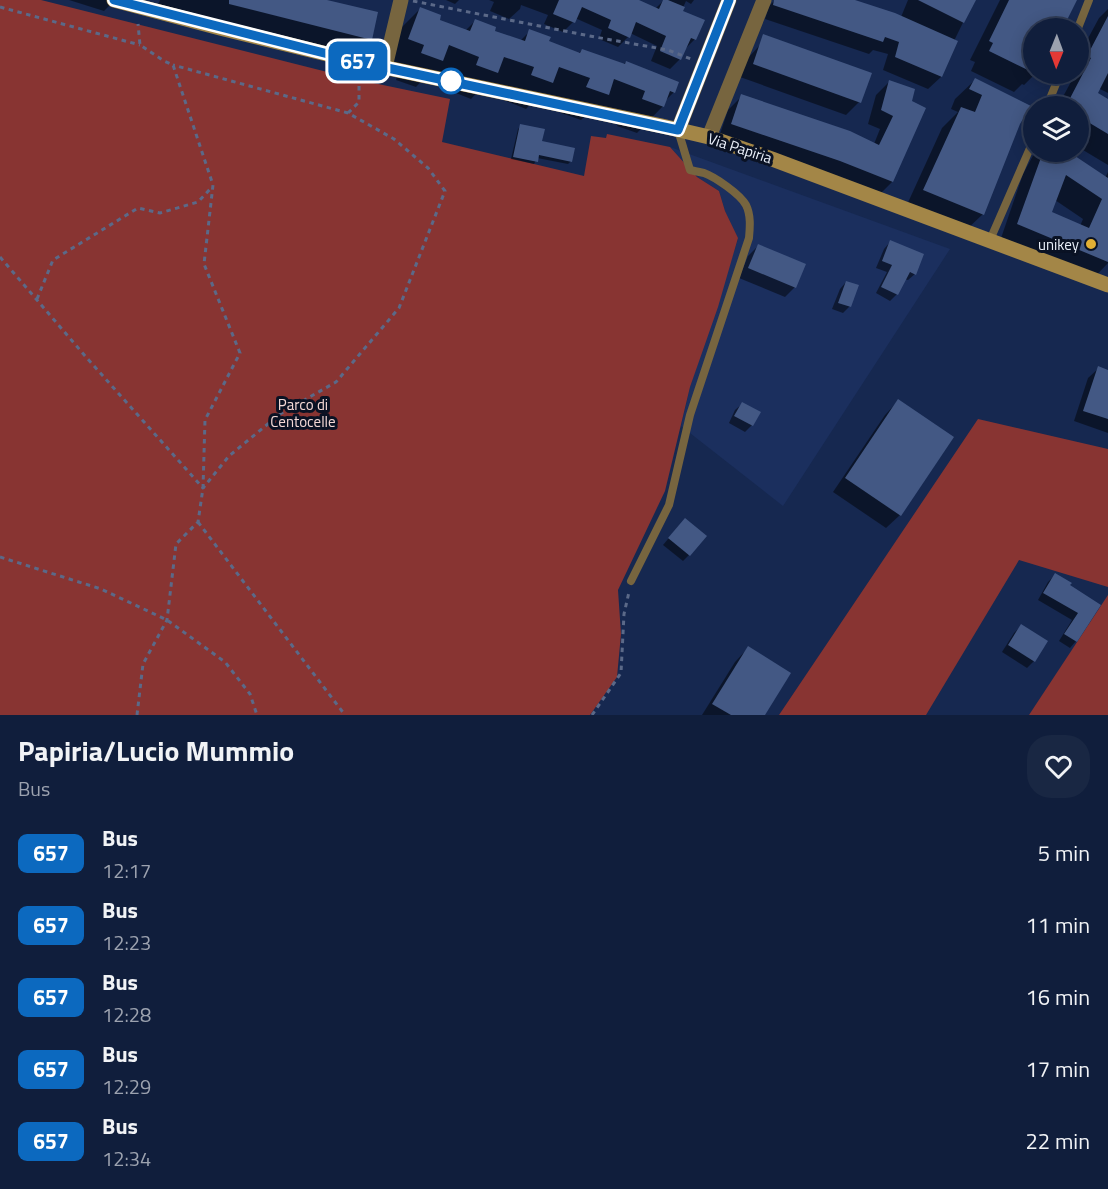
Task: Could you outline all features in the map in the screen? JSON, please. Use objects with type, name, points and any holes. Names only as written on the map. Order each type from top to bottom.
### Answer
[{"type":"street","name":"Via Papiria","points":[[114,0],[148,4],[230,30],[385,67],[708,137],[1108,285]]},
{"type":"street","points":[[385,67],[401,0]]},
{"type":"street","points":[[678,130],[729,0]]},
{"type":"street","points":[[708,137],[764,0]]},
{"type":"lane","points":[[1082,18],[1089,0]]},
{"type":"lane","points":[[631,581],[669,505],[690,415],[749,238],[747,206],[740,197],[705,174],[690,170],[678,130]]},
{"type":"lane","points":[[990,240],[1024,162]]},
{"type":"path","points":[[408,0],[668,50],[704,63]]},
{"type":"path","points":[[0,7],[140,45],[173,65],[348,113],[394,139],[428,168],[445,191],[399,308],[336,382],[280,414],[229,456],[203,488]]},
{"type":"path","points":[[138,24],[140,45]]},
{"type":"path","points":[[137,715],[142,664],[167,620],[176,544],[198,522],[203,488],[205,420],[240,353],[204,264],[213,186],[173,65]]},
{"type":"path","points":[[348,113],[359,102],[359,80]]},
{"type":"path","points":[[37,300],[53,260],[138,208],[160,213],[179,208],[198,202],[213,186]]},
{"type":"path","points":[[0,257],[203,488]]},
{"type":"path","points":[[198,522],[345,715]]},
{"type":"path","points":[[0,557],[101,589],[167,620],[225,662],[250,694],[257,715]]},
{"type":"path","points":[[592,715],[621,673],[624,614],[631,581]]},
{"type":"shaded area","points":[[670,147],[950,249],[783,506],[681,426],[690,387],[738,239],[719,191],[697,177]]},
{"type":"green space","name":"Parco di Centocelle","points":[[0,0],[41,0],[359,80],[450,99],[442,142],[584,176],[591,136],[606,138],[607,134],[670,147],[697,177],[719,191],[725,211],[738,238],[718,307],[690,387],[665,491],[618,590],[621,634],[617,677],[590,715],[0,715]]},
{"type":"green space","points":[[978,419],[1108,449],[1108,587],[1019,560],[926,715],[779,715]]},
{"type":"green space","points":[[1108,595],[1108,715],[1029,715]]},
{"type":"building","points":[[229,0],[327,0],[378,12],[372,40],[229,4]]},
{"type":"building","points":[[559,0],[639,0],[659,9],[663,0],[668,0],[685,7],[683,11],[705,20],[696,40],[691,38],[681,60],[660,51],[666,36],[636,22],[630,38],[608,28],[611,20],[582,7],[575,23],[553,14]]},
{"type":"building","points":[[774,0],[855,0],[895,13],[958,41],[942,77],[895,57],[899,42],[885,37],[883,42],[773,5]]},
{"type":"building","points":[[918,0],[976,0],[964,23]]},
{"type":"building","points":[[1009,0],[1077,0],[1068,18],[1023,18],[1023,68],[989,51],[993,43],[989,41]]},
{"type":"building","points":[[420,7],[441,15],[440,20],[470,31],[475,19],[496,27],[495,31],[525,41],[529,29],[551,37],[549,41],[580,53],[582,49],[625,64],[626,61],[679,82],[675,93],[670,91],[664,107],[642,99],[645,91],[614,79],[609,95],[586,87],[590,78],[559,67],[553,83],[531,75],[534,67],[504,57],[498,73],[476,65],[479,57],[449,45],[443,61],[421,53],[424,45],[408,39]]},
{"type":"building","points":[[1108,16],[1108,73],[1098,93],[1108,99],[1108,134],[1089,123],[1089,96],[1071,96],[1077,84],[1089,84],[1091,58],[1089,52]]},
{"type":"building","points":[[763,34],[872,73],[861,103],[753,64]]},
{"type":"building","points":[[975,78],[1023,102],[1023,119],[984,215],[923,190],[961,107],[975,112],[982,95],[969,89]]},
{"type":"building","points":[[889,80],[915,89],[912,101],[926,108],[893,182],[840,161],[731,124],[741,94],[850,131],[879,145],[893,116],[881,110]]},
{"type":"building","points":[[520,124],[545,129],[542,141],[575,148],[572,162],[539,155],[538,162],[513,157]]},
{"type":"building","points":[[1039,162],[1084,162],[1108,178],[1108,262],[1017,224]],"holes":[[[1066,175],[1102,199],[1089,228],[1052,212]]]},
{"type":"building","points":[[890,240],[924,254],[916,275],[910,272],[898,295],[881,287],[892,265],[882,261]]},
{"type":"building","points":[[758,244],[806,264],[796,288],[748,268]]},
{"type":"building","points":[[846,281],[859,285],[851,307],[838,303]]},
{"type":"building","points":[[1098,366],[1108,370],[1108,419],[1083,411]]},
{"type":"building","points":[[898,399],[954,437],[901,516],[845,478]]},
{"type":"building","points":[[742,402],[761,412],[753,426],[734,416]]},
{"type":"building","points":[[685,518],[707,536],[690,556],[668,538]]},
{"type":"building","points":[[1055,573],[1101,605],[1077,642],[1064,634],[1078,613],[1043,593]]},
{"type":"building","points":[[1021,624],[1048,641],[1035,662],[1008,645]]},
{"type":"building","points":[[748,646],[791,673],[765,715],[731,715],[712,704]]},
{"type":"bus line","name":"657","points":[[114,0],[364,63],[678,130],[729,0]]},
{"type":"place","name":"unikey","points":[[1091,244]]}]
